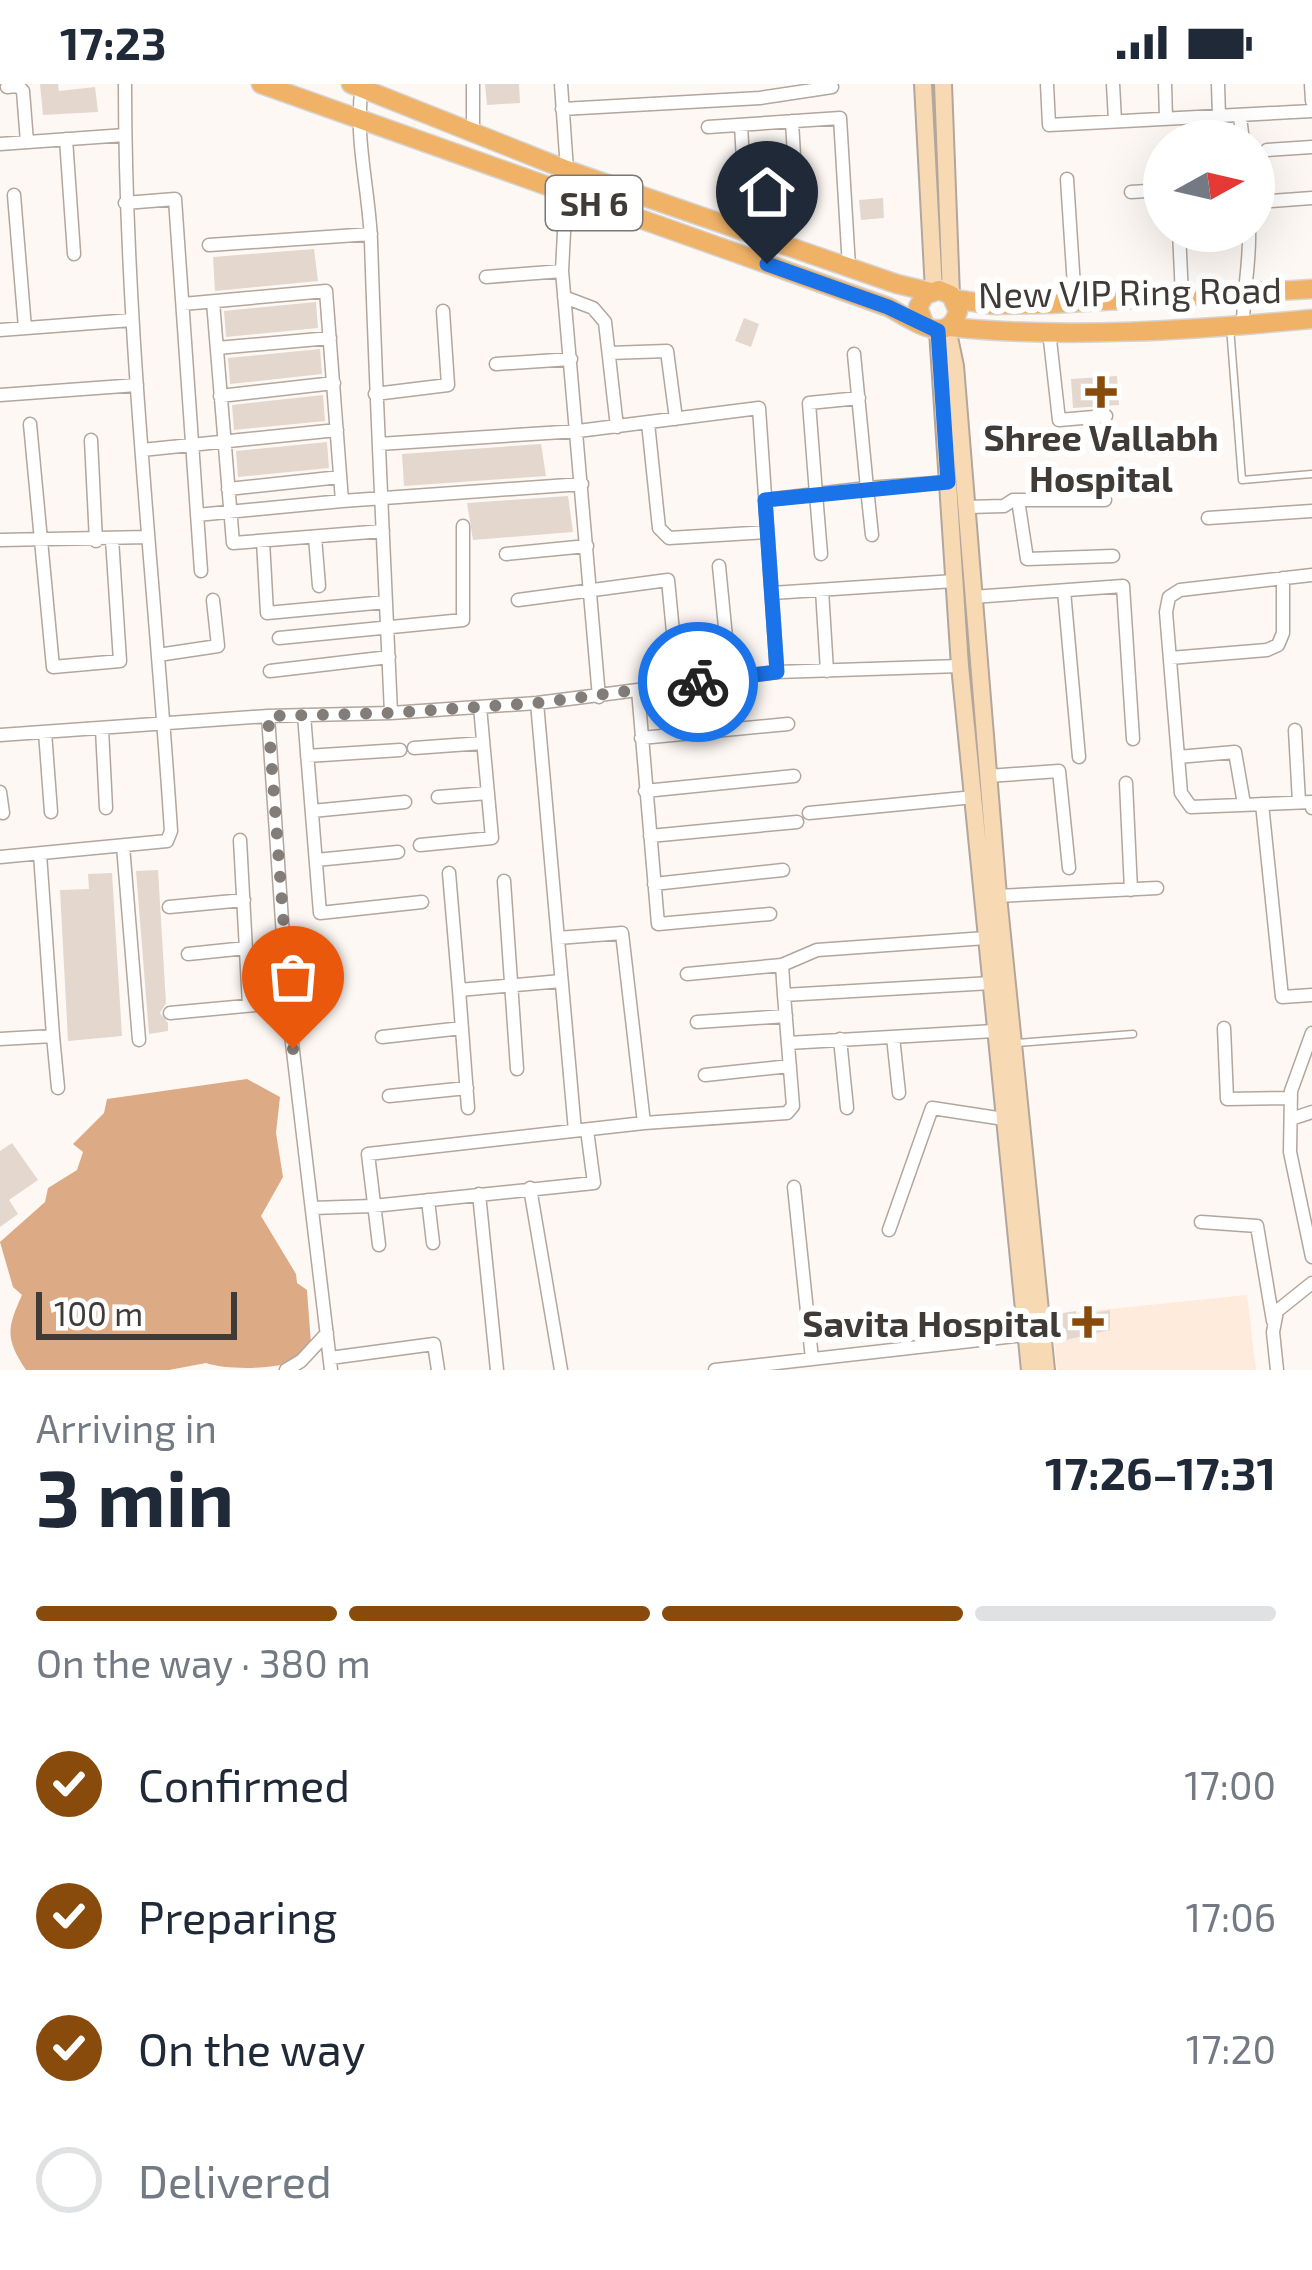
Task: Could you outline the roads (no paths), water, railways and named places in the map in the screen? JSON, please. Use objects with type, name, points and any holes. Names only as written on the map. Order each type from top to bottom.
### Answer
[{"type":"main road","name":"New VIP Ring Road","points":[[261,84],[940,328],[1049,331],[1312,319]]},
{"type":"main road","name":"New VIP Ring Road","points":[[359,85],[567,170],[942,294],[994,304],[1312,289]]},
{"type":"main road","points":[[942,294],[957,317],[940,328],[918,308],[942,294]]},
{"type":"street","points":[[0,857],[167,841],[171,831],[132,320],[125,84]]},
{"type":"street","points":[[472,84],[473,132]]},
{"type":"street","points":[[561,84],[567,170]]},
{"type":"street","points":[[704,84],[705,100]]},
{"type":"street","points":[[923,84],[942,294]]},
{"type":"street","points":[[942,294],[943,84]]},
{"type":"street","points":[[1047,84],[1049,125],[1312,111]]},
{"type":"street","points":[[1113,84],[1115,121]]},
{"type":"street","points":[[1165,84],[1166,118]]},
{"type":"street","points":[[1218,84],[1219,116]]},
{"type":"street","points":[[1311,84],[1312,101]]},
{"type":"street","points":[[359,85],[357,116],[371,234],[374,394],[391,713]]},
{"type":"street","points":[[7,86],[23,91],[27,142]]},
{"type":"street","points":[[562,109],[832,87]]},
{"type":"street","points":[[708,127],[840,118],[849,266]]},
{"type":"street","points":[[792,122],[795,173]]},
{"type":"street","points":[[741,125],[743,160]]},
{"type":"street","points":[[0,144],[125,135]]},
{"type":"street","points":[[66,139],[74,254]]},
{"type":"street","points":[[1275,149],[1312,147]]},
{"type":"street","points":[[1066,179],[1075,302]]},
{"type":"street","points":[[1131,192],[1143,191]]},
{"type":"street","points":[[566,193],[562,271],[599,697]]},
{"type":"street","points":[[14,195],[25,328]]},
{"type":"street","points":[[1275,201],[1312,198]]},
{"type":"street","points":[[125,203],[176,199],[201,571]]},
{"type":"street","points":[[209,244],[371,234]]},
{"type":"street","points":[[1180,252],[1182,297]]},
{"type":"street","points":[[1237,326],[1250,252]]},
{"type":"street","points":[[486,277],[562,271]]},
{"type":"street","points":[[183,304],[326,291],[343,501]]},
{"type":"street","points":[[564,297],[593,308],[605,322],[617,427]]},
{"type":"street","points":[[214,302],[233,543],[383,531]]},
{"type":"street","points":[[374,394],[448,385],[443,311]]},
{"type":"street","points":[[0,330],[132,320]]},
{"type":"street","points":[[940,328],[960,666],[994,1031],[1033,1334],[1046,1370]]},
{"type":"street","points":[[940,328],[955,366],[968,507],[1014,1043],[1033,1334],[1030,1370]]},
{"type":"street","points":[[1049,331],[1059,420],[1106,416]]},
{"type":"street","points":[[217,348],[330,338]]},
{"type":"street","points":[[609,353],[667,351],[676,419]]},
{"type":"street","points":[[854,354],[872,535]]},
{"type":"street","points":[[496,364],[571,359]]},
{"type":"street","points":[[220,396],[334,383]]},
{"type":"street","points":[[0,395],[137,385]]},
{"type":"street","points":[[821,554],[809,403],[859,398]]},
{"type":"street","points":[[379,444],[578,431],[759,408],[777,672]]},
{"type":"street","points":[[648,423],[659,528],[664,535],[767,532]]},
{"type":"street","points":[[30,424],[52,667],[121,661],[112,539]]},
{"type":"street","points":[[142,450],[337,430]]},
{"type":"street","points":[[91,440],[96,541]]},
{"type":"street","points":[[228,489],[340,477]]},
{"type":"street","points":[[765,500],[948,482]]},
{"type":"street","points":[[197,515],[582,484]]},
{"type":"street","points":[[968,507],[1004,506],[1018,500],[1106,500]]},
{"type":"street","points":[[1018,500],[1027,560],[1113,556]]},
{"type":"street","points":[[1208,518],[1312,511]]},
{"type":"street","points":[[279,638],[463,620],[463,526]]},
{"type":"street","points":[[0,541],[148,537]]},
{"type":"street","points":[[315,537],[319,586]]},
{"type":"street","points":[[263,541],[267,613],[386,602]]},
{"type":"street","points":[[506,554],[587,545]]},
{"type":"street","points":[[719,566],[730,678]]},
{"type":"street","points":[[1295,730],[1305,805],[1191,807],[1181,794],[1166,611],[1174,592],[1312,575]]},
{"type":"street","points":[[1170,658],[1267,650],[1278,645],[1283,633],[1282,578]]},
{"type":"street","points":[[518,600],[668,580],[678,684]]},
{"type":"street","points":[[772,592],[954,581]]},
{"type":"street","points":[[973,597],[1123,586],[1133,739]]},
{"type":"street","points":[[822,590],[827,671]]},
{"type":"street","points":[[1064,590],[1079,757]]},
{"type":"street","points":[[158,655],[218,646],[213,600]]},
{"type":"street","points":[[270,671],[388,657]]},
{"type":"street","points":[[0,735],[536,703],[777,672],[960,666]]},
{"type":"street","points":[[638,690],[658,924],[770,914]]},
{"type":"street","points":[[312,1208],[594,1183],[581,1131],[561,981],[536,703]]},
{"type":"street","points":[[420,845],[492,838],[480,707]]},
{"type":"street","points":[[304,715],[320,913],[422,902]]},
{"type":"street","points":[[268,716],[288,1002],[330,1364],[434,1343],[438,1370]]},
{"type":"street","points":[[640,738],[788,724]]},
{"type":"street","points":[[102,729],[106,808]]},
{"type":"street","points":[[45,732],[51,812]]},
{"type":"street","points":[[307,756],[483,743]]},
{"type":"street","points":[[1178,757],[1235,752],[1244,805]]},
{"type":"street","points":[[988,776],[1059,771],[1069,868]]},
{"type":"street","points":[[645,791],[794,776]]},
{"type":"street","points":[[1126,784],[1131,890]]},
{"type":"street","points":[[0,792],[4,813]]},
{"type":"street","points":[[438,796],[488,793]]},
{"type":"street","points":[[650,836],[974,797]]},
{"type":"street","points":[[312,811],[405,802]]},
{"type":"street","points":[[1262,804],[1282,997],[1312,995]]},
{"type":"street","points":[[240,840],[249,1005]]},
{"type":"street","points":[[124,846],[140,1040]]},
{"type":"street","points":[[316,860],[398,852]]},
{"type":"street","points":[[40,854],[58,1088]]},
{"type":"street","points":[[654,884],[783,870]]},
{"type":"street","points":[[449,873],[468,1108]]},
{"type":"street","points":[[504,881],[517,1069]]},
{"type":"street","points":[[998,896],[1157,888]]},
{"type":"street","points":[[169,907],[244,900]]},
{"type":"street","points":[[558,938],[622,933],[644,1123]]},
{"type":"street","points":[[688,974],[782,965],[817,950],[986,938]]},
{"type":"street","points":[[188,954],[246,948]]},
{"type":"street","points":[[379,1246],[368,1154],[644,1123],[788,1113],[793,1106],[782,965]]},
{"type":"street","points":[[459,990],[561,981]]},
{"type":"street","points":[[784,995],[991,983]]},
{"type":"street","points":[[170,1013],[288,1002]]},
{"type":"street","points":[[698,1022],[785,1016]]},
{"type":"street","points":[[382,1037],[462,1028]]},
{"type":"street","points":[[1224,1028],[1227,1099],[1291,1098]]},
{"type":"street","points":[[788,1043],[994,1031]]},
{"type":"street","points":[[1312,1033],[1291,1098],[1290,1152],[1312,1257]]},
{"type":"street","points":[[0,1039],[53,1036]]},
{"type":"street","points":[[893,1036],[899,1093]]},
{"type":"street","points":[[840,1040],[847,1108]]},
{"type":"street","points":[[705,1075],[790,1066]]},
{"type":"street","points":[[389,1096],[466,1088]]},
{"type":"street","points":[[889,1230],[928,1111],[942,1106],[1004,1119]]},
{"type":"street","points":[[1291,1119],[1312,1112]]},
{"type":"street","points":[[794,1187],[812,1359]]},
{"type":"street","points":[[530,1188],[561,1370]]},
{"type":"street","points":[[479,1194],[497,1370]]},
{"type":"street","points":[[428,1200],[433,1243]]},
{"type":"street","points":[[1201,1222],[1257,1226],[1277,1370]]},
{"type":"street","points":[[1273,1321],[1284,1303],[1312,1283]]},
{"type":"street","points":[[286,1370],[327,1333]]},
{"type":"street","points":[[715,1370],[1033,1334]]},
{"type":"street","points":[[863,1353],[866,1370]]},
{"type":"lane","points":[[1237,326],[1238,472],[1242,480],[1312,475]]},
{"type":"lane","points":[[1014,1043],[1133,1034]]},
{"type":"place","name":"Shree Vallabh Hospital","points":[[1101,392]]},
{"type":"place","name":"Savita Hospital","points":[[1088,1322]]}]
